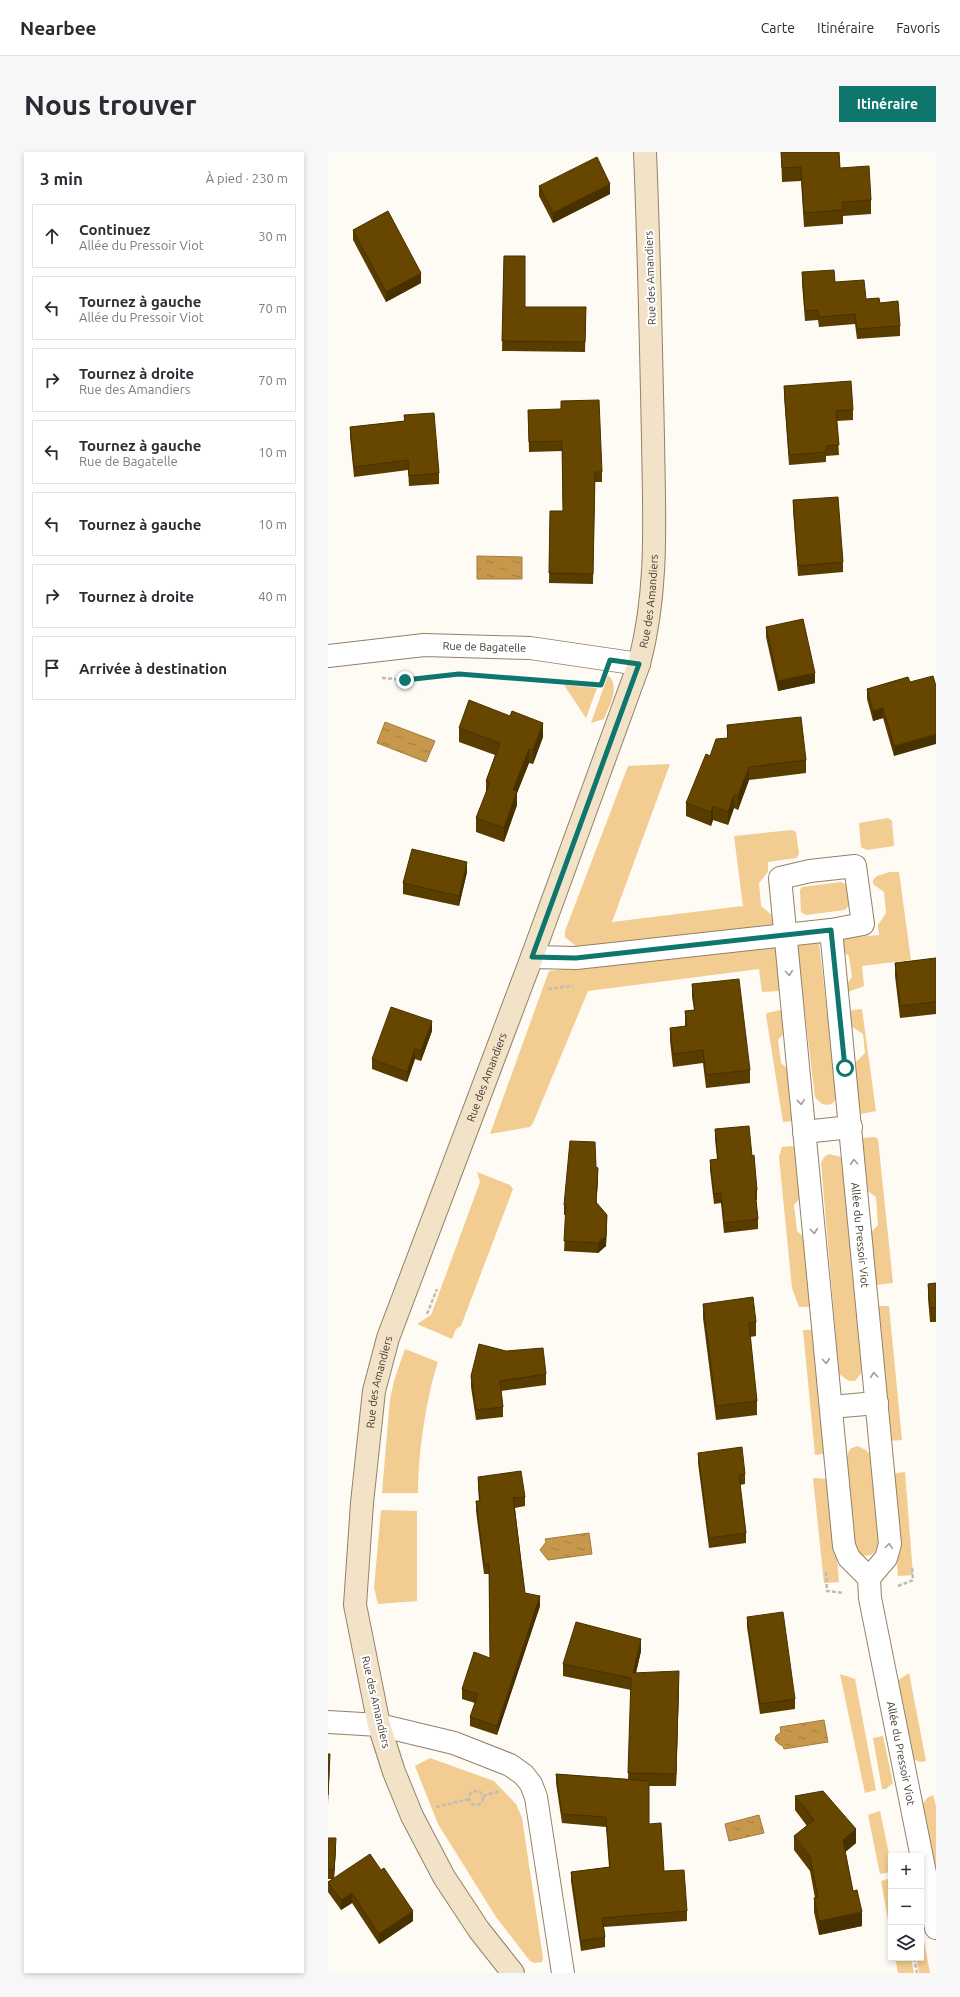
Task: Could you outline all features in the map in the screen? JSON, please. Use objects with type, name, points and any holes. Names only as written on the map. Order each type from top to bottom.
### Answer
[{"type":"street","name":"Rue des Amandiers","points":[[512,1973],[479,1930],[444,1877],[412,1816],[394,1772],[380,1725],[355,1605],[362,1503],[374,1390],[392,1329],[532,957],[639,664],[647,635],[653,589],[654,541],[650,265],[645,152]]},
{"type":"street","name":"Rue de Bagatelle","points":[[328,656],[424,645],[523,648],[639,664]]},
{"type":"street","points":[[532,957],[576,958],[786,934],[831,930],[863,924],[855,866],[810,871],[780,878],[786,934],[844,1546],[849,1558],[869,1578]]},
{"type":"street","name":"Allée du Pressoir Viot","points":[[831,930],[890,1544],[886,1558],[869,1578],[870,1598],[936,1928]]},
{"type":"street","points":[[804,1132],[851,1127]]},
{"type":"street","points":[[831,1408],[877,1403]]},
{"type":"street","points":[[328,1722],[380,1725],[430,1736],[510,1765],[524,1775],[532,1784],[536,1796],[563,1973]]},
{"type":"path","points":[[376,678],[405,680],[459,674]]},
{"type":"path","points":[[475,675],[570,682]]},
{"type":"path","points":[[412,1816],[469,1798],[470,1794],[477,1791],[484,1798],[481,1804],[477,1806],[471,1803],[469,1798]]},
{"type":"path","points":[[915,1961],[917,1973]]},
{"type":"shaded area","points":[[608,675],[614,685],[611,703],[604,719],[591,723]]},
{"type":"shaded area","points":[[564,685],[597,688],[586,718]]},
{"type":"shaded area","points":[[670,764],[612,922],[743,906],[734,836],[792,830],[796,832],[799,854],[796,858],[768,862],[768,872],[759,883],[761,906],[774,917],[776,923],[772,927],[578,948],[565,937],[565,931],[628,766]]},
{"type":"shaded area","points":[[888,818],[892,821],[894,846],[867,850],[861,847],[859,823]]},
{"type":"shaded area","points":[[890,872],[899,872],[911,960],[862,966],[864,986],[848,992],[843,989],[852,977],[849,956],[838,948],[841,941],[845,938],[879,935],[878,925],[886,913],[884,892],[873,884],[873,880],[877,876]]},
{"type":"shaded area","points":[[841,882],[847,885],[849,905],[845,910],[806,915],[801,912],[800,890],[802,887]]},
{"type":"shaded area","points":[[817,940],[819,943],[837,1098],[832,1104],[826,1105],[821,1103],[815,1097],[797,948],[797,941]]},
{"type":"shaded area","points":[[774,944],[779,950],[783,988],[778,991],[762,992],[759,969],[588,991],[533,1123],[530,1127],[490,1134],[549,971]]},
{"type":"shaded area","points":[[862,1009],[876,1111],[860,1114],[857,1113],[853,1065],[865,1053],[863,1034],[848,1024],[849,1012]]},
{"type":"shaded area","points":[[780,1010],[785,1013],[788,1029],[778,1040],[781,1063],[793,1074],[795,1121],[783,1122],[766,1015],[767,1013]]},
{"type":"shaded area","points":[[875,1137],[878,1139],[893,1283],[876,1285],[869,1234],[878,1225],[876,1197],[865,1189],[860,1141],[862,1138]]},
{"type":"shaded area","points":[[795,1146],[805,1193],[794,1205],[797,1231],[809,1242],[813,1307],[799,1307],[792,1288],[779,1157],[782,1147]]},
{"type":"shaded area","points":[[829,1154],[841,1157],[844,1162],[863,1371],[855,1381],[849,1381],[839,1374],[821,1163],[824,1157]]},
{"type":"shaded area","points":[[477,1172],[510,1185],[513,1189],[461,1326],[456,1329],[452,1339],[417,1324],[431,1315],[480,1182]]},
{"type":"shaded area","points":[[879,1306],[889,1306],[902,1440],[887,1441],[876,1309]]},
{"type":"shaded area","points":[[803,1330],[816,1330],[828,1453],[815,1455]]},
{"type":"shaded area","points":[[405,1349],[438,1362],[426,1409],[419,1461],[418,1493],[382,1493],[390,1399],[394,1381]]},
{"type":"shaded area","points":[[857,1446],[866,1450],[871,1456],[880,1545],[872,1555],[863,1556],[855,1548],[847,1456],[850,1449]]},
{"type":"shaded area","points":[[905,1472],[913,1575],[898,1576],[890,1478],[891,1474]]},
{"type":"shaded area","points":[[813,1478],[830,1479],[839,1582],[824,1583]]},
{"type":"shaded area","points":[[381,1510],[417,1511],[417,1601],[378,1604],[374,1588]]},
{"type":"shaded area","points":[[909,1673],[926,1761],[920,1762],[913,1759],[897,1681]]},
{"type":"shaded area","points":[[840,1674],[855,1679],[876,1790],[865,1793]]},
{"type":"shaded area","points":[[883,1736],[893,1783],[886,1789],[882,1789],[873,1738]]},
{"type":"shaded area","points":[[430,1758],[494,1781],[516,1804],[522,1818],[543,1958],[542,1962],[534,1963],[530,1961],[496,1917],[438,1824],[415,1766]]},
{"type":"shaded area","points":[[933,1795],[936,1806],[936,1878],[922,1805],[927,1798]]},
{"type":"shaded area","points":[[880,1811],[889,1853],[888,1873],[880,1874],[868,1815]]},
{"type":"shaded area","points":[[888,1879],[888,1920],[881,1881]]},
{"type":"shaded area","points":[[924,1941],[930,1973],[919,1973],[917,1961],[924,1961]]},
{"type":"shaded area","points":[[896,1961],[912,1961],[914,1973],[898,1973]]},
{"type":"water","points":[[477,556],[522,557],[522,579],[477,579]]},
{"type":"water","points":[[385,722],[435,741],[426,762],[377,743]]},
{"type":"water","points":[[589,1533],[592,1554],[548,1560],[540,1550],[546,1542],[545,1539]]},
{"type":"water","points":[[824,1720],[828,1742],[784,1749],[783,1746],[775,1740],[776,1736],[781,1732],[780,1727]]},
{"type":"water","points":[[759,1815],[764,1833],[729,1841],[725,1824]]},
{"type":"building","points":[[781,152],[839,152],[840,168],[869,166],[871,200],[843,202],[843,210],[804,213],[801,167],[782,168]]},
{"type":"building","points":[[597,157],[610,184],[553,213],[539,186]]},
{"type":"building","points":[[388,211],[421,273],[386,292],[353,230]]},
{"type":"building","points":[[504,256],[525,256],[525,307],[586,307],[585,342],[502,341]]},
{"type":"building","points":[[834,270],[835,282],[864,280],[866,299],[879,298],[880,303],[898,301],[900,326],[857,329],[855,314],[819,317],[818,310],[805,311],[802,272]]},
{"type":"building","points":[[851,381],[853,410],[836,411],[839,445],[826,446],[826,452],[789,455],[784,386]]},
{"type":"building","points":[[599,400],[602,472],[595,472],[593,574],[549,573],[550,511],[563,511],[562,441],[529,442],[528,410],[561,409],[561,401]]},
{"type":"building","points":[[434,413],[439,473],[409,476],[408,460],[354,467],[350,427],[405,421],[404,415]]},
{"type":"building","points":[[838,497],[843,562],[798,566],[793,500]]},
{"type":"building","points":[[803,619],[815,673],[778,681],[766,627]]},
{"type":"building","points":[[933,676],[936,686],[936,734],[894,746],[883,708],[873,711],[867,689],[908,677],[910,682]]},
{"type":"building","points":[[469,700],[510,716],[512,711],[543,723],[533,750],[529,749],[513,790],[517,791],[504,828],[476,818],[490,782],[486,781],[500,743],[459,728]]},
{"type":"building","points":[[801,717],[806,760],[749,767],[738,796],[734,795],[728,812],[713,806],[711,812],[686,803],[706,754],[710,756],[716,739],[728,738],[727,725]]},
{"type":"building","points":[[412,849],[467,862],[459,896],[403,883]]},
{"type":"building","points":[[936,958],[936,1002],[900,1006],[895,963]]},
{"type":"building","points":[[739,979],[750,1070],[706,1075],[703,1050],[673,1054],[670,1028],[687,1026],[685,1011],[695,1010],[692,984]]},
{"type":"building","points":[[391,1007],[432,1021],[421,1051],[415,1049],[407,1072],[372,1059]]},
{"type":"building","points":[[749,1126],[752,1156],[754,1155],[758,1219],[724,1223],[721,1193],[714,1194],[710,1160],[718,1159],[715,1129]]},
{"type":"building","points":[[570,1141],[595,1142],[596,1167],[598,1168],[596,1202],[607,1215],[606,1236],[598,1243],[564,1241],[566,1205],[564,1205]]},
{"type":"building","points":[[936,1283],[936,1308],[930,1308],[928,1284]]},
{"type":"building","points":[[753,1297],[756,1322],[749,1323],[757,1401],[716,1406],[703,1304]]},
{"type":"building","points":[[479,1344],[506,1351],[543,1348],[546,1374],[500,1381],[503,1407],[476,1410],[471,1376]]},
{"type":"building","points":[[742,1447],[745,1474],[739,1475],[746,1533],[709,1538],[698,1453]]},
{"type":"building","points":[[521,1471],[525,1497],[513,1498],[525,1593],[540,1596],[497,1726],[470,1717],[478,1694],[462,1689],[474,1652],[490,1658],[489,1564],[484,1564],[476,1501],[480,1501],[478,1477]]},
{"type":"building","points":[[783,1612],[795,1699],[760,1704],[747,1617]]},
{"type":"building","points":[[576,1622],[641,1639],[633,1673],[679,1671],[676,1774],[628,1773],[631,1678],[563,1664]]},
{"type":"building","points":[[328,1754],[330,1754],[328,1795]]},
{"type":"building","points":[[556,1774],[649,1781],[649,1824],[661,1823],[664,1871],[684,1870],[687,1911],[602,1918],[605,1937],[581,1941],[571,1872],[610,1867],[606,1817],[562,1814]]},
{"type":"building","points":[[823,1791],[856,1829],[843,1840],[853,1891],[857,1890],[862,1912],[819,1921],[814,1898],[818,1897],[810,1857],[794,1836],[814,1820],[795,1796]]},
{"type":"building","points":[[328,1838],[336,1838],[334,1870],[328,1869]]},
{"type":"building","points":[[370,1854],[381,1870],[384,1868],[413,1911],[379,1934],[352,1893],[341,1900],[328,1882]]},
{"type":"route","points":[[405,680],[459,674],[601,685],[610,660],[639,664],[532,957],[576,958],[831,930],[845,1068]]}]
